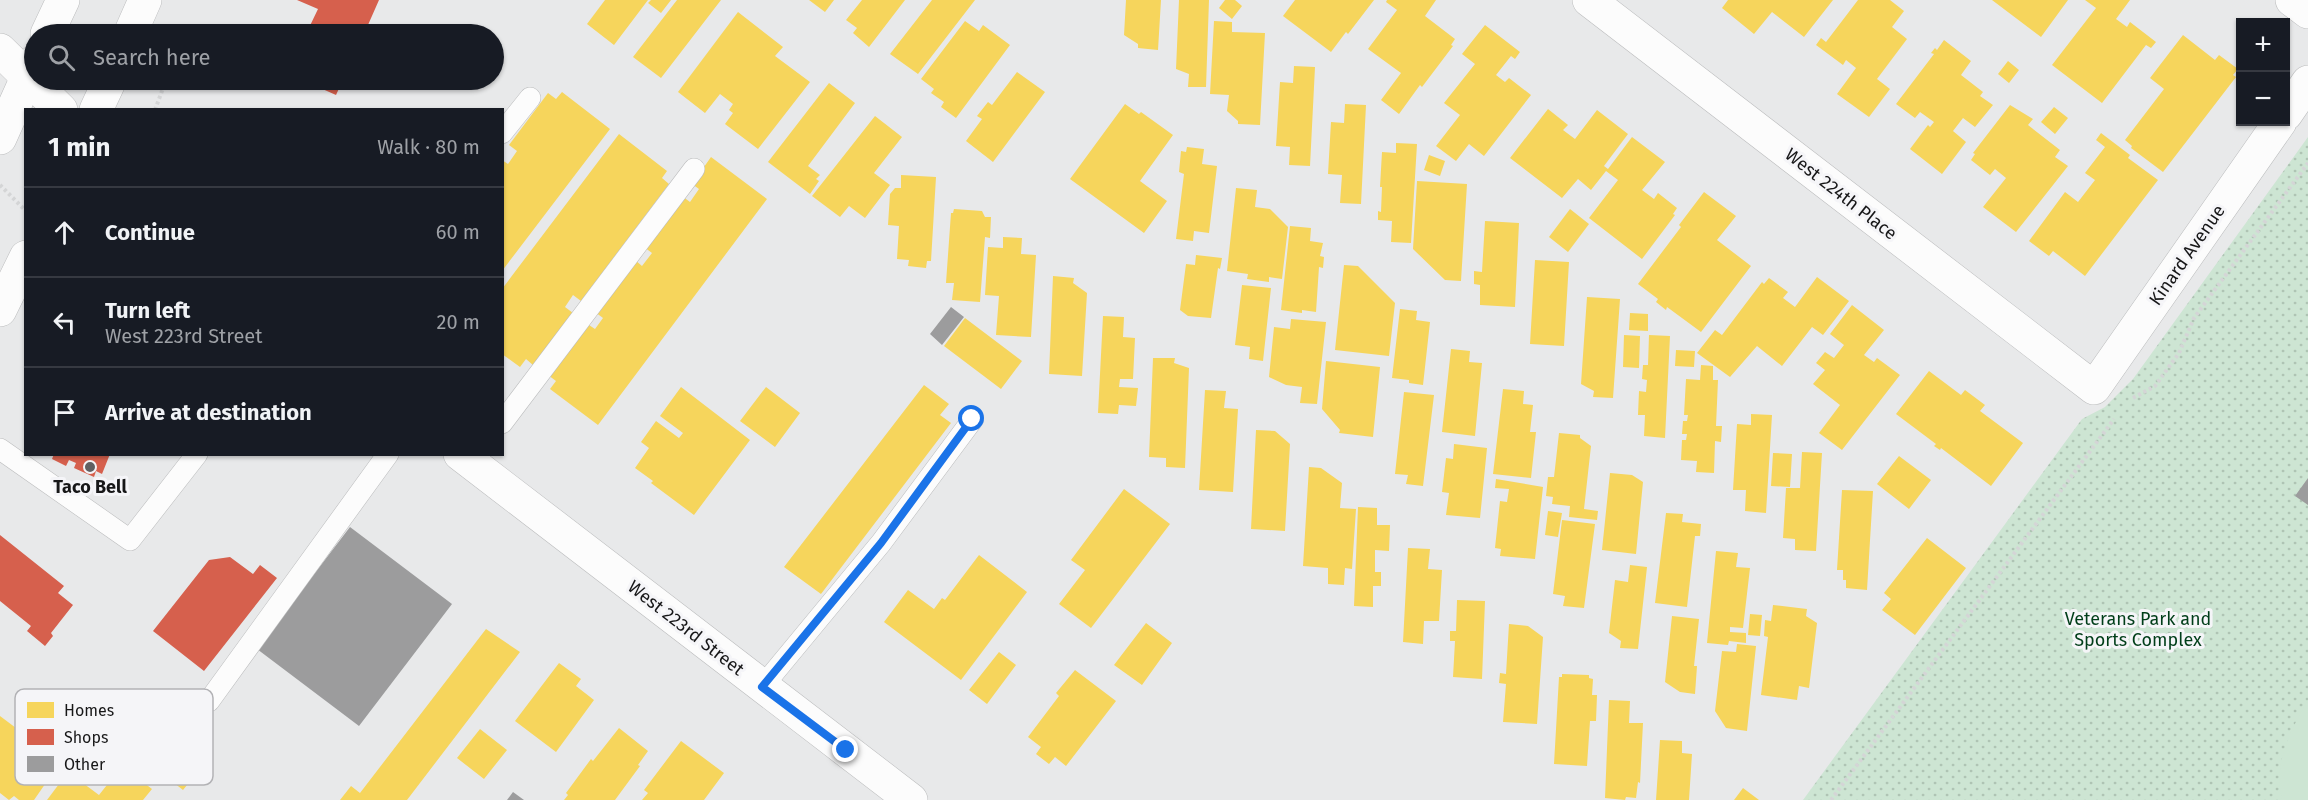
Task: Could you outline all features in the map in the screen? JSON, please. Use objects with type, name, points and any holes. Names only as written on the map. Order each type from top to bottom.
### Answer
[{"type":"street","points":[[52,24],[63,0]]},
{"type":"street","points":[[134,24],[145,0]]},
{"type":"street","name":"West 224th Place","points":[[1589,0],[2094,388]]},
{"type":"street","points":[[2292,0],[2308,12]]},
{"type":"street","points":[[0,50],[24,65]]},
{"type":"street","points":[[2290,108],[2308,82]]},
{"type":"street","points":[[0,138],[24,85]]},
{"type":"street","points":[[46,90],[60,108]]},
{"type":"street","points":[[97,108],[105,90]]},
{"type":"street","name":"Kinard Avenue","points":[[2094,388],[2277,126]]},
{"type":"street","points":[[0,310],[24,261]]},
{"type":"street","name":"West 223rd Street","points":[[470,458],[762,687],[911,800]]},
{"type":"lane","points":[[504,130],[530,98]]},
{"type":"lane","points":[[504,420],[694,169]]},
{"type":"lane","points":[[762,687],[881,543],[972,419]]},
{"type":"lane","points":[[0,449],[130,540],[195,456]]},
{"type":"lane","points":[[213,695],[387,456]]},
{"type":"path","points":[[156,108],[162,90]]},
{"type":"path","points":[[2128,401],[2155,386],[2179,352],[2194,318],[2308,164]]},
{"type":"path","points":[[0,185],[24,209]]},
{"type":"path","points":[[1831,800],[2121,411]]},
{"type":"green space","name":"Veterans Park and Sports Complex","points":[[2308,137],[2308,800],[1803,800],[2082,419],[2105,407],[2133,379]]},
{"type":"green space","points":[[2308,700],[2308,800],[2282,800],[2280,773],[2285,748]]},
{"type":"building: Homes","points":[[605,0],[648,0],[614,45],[587,24]]},
{"type":"building: Homes","points":[[651,0],[671,0],[661,13],[648,3]]},
{"type":"building: Homes","points":[[677,0],[721,0],[661,78],[633,57]]},
{"type":"building: Homes","points":[[809,0],[834,0],[825,12]]},
{"type":"building: Homes","points":[[862,0],[905,0],[869,47],[853,33],[857,28],[846,20]]},
{"type":"building: Homes","points":[[932,0],[975,0],[918,74],[890,54]]},
{"type":"building: Homes","points":[[1126,0],[1161,0],[1158,50],[1138,48],[1138,44],[1124,35]]},
{"type":"building: Homes","points":[[1179,0],[1209,0],[1206,87],[1188,87],[1189,74],[1176,69]]},
{"type":"building: Homes","points":[[1225,0],[1235,0],[1242,6],[1232,19],[1219,8]]},
{"type":"building: Homes","points":[[1295,0],[1374,0],[1331,52],[1283,16]]},
{"type":"building: Homes","points":[[1387,0],[1436,0],[1425,16],[1455,39],[1451,45],[1453,46],[1399,114],[1381,100],[1401,73],[1368,49],[1397,10],[1386,2]]},
{"type":"building: Homes","points":[[1728,0],[1833,0],[1804,37],[1772,12],[1754,34],[1722,8]]},
{"type":"building: Homes","points":[[1858,0],[1890,0],[1904,11],[1892,27],[1907,39],[1877,79],[1890,89],[1869,117],[1837,94],[1856,68],[1846,60],[1843,65],[1816,45],[1821,38],[1826,42]]},
{"type":"building: Homes","points":[[1992,0],[2068,0],[2041,37]]},
{"type":"building: Homes","points":[[2085,0],[2130,0],[2116,19],[2127,27],[2130,22],[2156,42],[2151,48],[2146,45],[2102,103],[2052,65],[2096,8]]},
{"type":"building: Homes","points":[[738,12],[783,47],[775,56],[810,82],[758,149],[725,124],[733,113],[729,110],[733,104],[720,94],[705,113],[678,92]]},
{"type":"building: Homes","points":[[965,21],[979,31],[983,25],[1010,45],[956,118],[941,107],[944,102],[931,93],[934,89],[921,79]]},
{"type":"building: Homes","points":[[1214,21],[1232,22],[1232,32],[1265,33],[1260,125],[1238,124],[1238,121],[1227,111],[1229,95],[1210,94]]},
{"type":"building: Homes","points":[[1485,25],[1520,52],[1515,59],[1511,56],[1496,75],[1505,82],[1509,78],[1531,95],[1484,156],[1469,144],[1456,161],[1436,146],[1460,115],[1444,103],[1475,64],[1462,54]]},
{"type":"building: Homes","points":[[2183,35],[2215,60],[2219,55],[2236,68],[2233,75],[2236,77],[2163,172],[2131,148],[2132,146],[2125,140],[2164,89],[2150,78]]},
{"type":"building: Homes","points":[[1944,40],[1971,61],[1961,75],[1983,92],[1980,96],[1993,105],[1975,127],[1963,118],[1953,131],[1966,142],[1942,174],[1910,149],[1928,125],[1930,127],[1934,122],[1920,112],[1915,118],[1896,104],[1934,54],[1931,53],[1935,48],[1937,50]]},
{"type":"building: Homes","points":[[2008,61],[2019,70],[2009,83],[1998,74]]},
{"type":"building: Homes","points":[[1294,66],[1315,67],[1310,166],[1289,165],[1290,147],[1276,146],[1280,82],[1293,83]]},
{"type":"building: Homes","points":[[1017,72],[1045,92],[993,162],[966,141],[982,119],[977,116],[988,102],[992,105]]},
{"type":"building: Homes","points":[[829,83],[855,103],[808,166],[820,175],[816,179],[819,181],[810,194],[768,162]]},
{"type":"building: Homes","points":[[562,92],[610,129],[504,268],[504,161],[508,164],[517,151],[509,145],[548,93],[556,99]]},
{"type":"building: Homes","points":[[1125,104],[1139,114],[1141,112],[1173,135],[1140,181],[1167,201],[1144,233],[1070,179]]},
{"type":"building: Homes","points":[[1345,104],[1366,105],[1361,204],[1340,203],[1342,175],[1328,174],[1331,122],[1344,123]]},
{"type":"building: Homes","points":[[2010,105],[2033,119],[2028,125],[2060,150],[2055,157],[2068,166],[2016,232],[1983,207],[2006,178],[1995,169],[1990,175],[1971,160],[1975,154],[1973,153]]},
{"type":"building: Homes","points":[[2054,107],[2068,118],[2055,134],[2041,122]]},
{"type":"building: Homes","points":[[1548,109],[1568,125],[1563,130],[1575,139],[1597,110],[1628,134],[1604,166],[1608,169],[1632,137],[1665,162],[1642,190],[1654,199],[1658,193],[1677,208],[1673,214],[1675,215],[1642,259],[1589,218],[1618,180],[1606,171],[1591,190],[1578,179],[1562,198],[1510,158]]},
{"type":"building: Homes","points":[[875,116],[902,137],[874,173],[890,185],[865,218],[849,206],[840,217],[812,196]]},
{"type":"building: Homes","points":[[2101,133],[2130,155],[2128,158],[2158,180],[2085,276],[2053,251],[2049,256],[2029,241],[2065,192],[2078,202],[2095,180],[2085,173],[2105,147],[2096,140]]},
{"type":"building: Homes","points":[[619,134],[667,171],[662,178],[669,184],[581,301],[573,295],[565,307],[573,313],[533,365],[526,359],[520,367],[504,355],[504,286]]},
{"type":"building: Homes","points":[[1396,143],[1417,144],[1411,243],[1391,242],[1392,221],[1378,220],[1378,211],[1381,212],[1382,152],[1396,153]]},
{"type":"building: Homes","points":[[1187,147],[1204,149],[1202,164],[1217,166],[1209,233],[1194,231],[1193,241],[1176,239],[1184,174],[1179,172],[1181,151],[1186,152]]},
{"type":"building: Homes","points":[[1429,155],[1445,161],[1440,176],[1424,170]]},
{"type":"building: Homes","points":[[711,157],[767,199],[598,425],[550,389],[556,381],[548,375],[586,323],[595,329],[603,318],[595,312],[635,260],[642,266],[652,253],[644,247],[682,196],[690,202],[699,189],[692,184]]},
{"type":"building: Homes","points":[[901,175],[936,177],[931,261],[927,261],[926,268],[908,266],[909,260],[897,259],[899,226],[888,225],[890,194],[895,188],[901,188]]},
{"type":"building: Homes","points":[[1417,181],[1467,184],[1461,281],[1445,280],[1413,249]]},
{"type":"building: Homes","points":[[1236,188],[1257,190],[1255,207],[1270,209],[1288,227],[1282,279],[1269,277],[1269,282],[1247,279],[1248,274],[1227,271]]},
{"type":"building: Homes","points":[[1704,192],[1736,216],[1717,240],[1751,266],[1701,332],[1667,307],[1666,310],[1656,302],[1658,299],[1638,284]]},
{"type":"building: Homes","points":[[954,209],[982,211],[985,217],[991,217],[990,238],[985,237],[980,302],[952,300],[954,283],[946,283],[951,213]]},
{"type":"building: Homes","points":[[1570,209],[1589,224],[1568,252],[1549,237]]},
{"type":"building: Homes","points":[[1485,221],[1519,223],[1515,307],[1480,305],[1480,285],[1474,284],[1474,271],[1482,272]]},
{"type":"building: Homes","points":[[1290,226],[1311,228],[1310,241],[1323,243],[1320,256],[1324,257],[1323,268],[1319,267],[1316,312],[1281,310]]},
{"type":"building: Homes","points":[[1003,237],[1022,238],[1021,254],[1036,255],[1031,337],[996,335],[999,296],[985,295],[988,247],[1003,248]]},
{"type":"building: Homes","points":[[1196,255],[1222,258],[1220,269],[1218,268],[1211,318],[1188,316],[1180,310],[1186,264],[1195,265]]},
{"type":"building: Homes","points":[[1535,260],[1569,262],[1564,346],[1530,344]]},
{"type":"building: Homes","points":[[1344,265],[1358,266],[1395,303],[1389,356],[1335,350]]},
{"type":"building: Homes","points":[[1053,276],[1074,278],[1073,283],[1087,293],[1082,376],[1049,374]]},
{"type":"building: Homes","points":[[1817,277],[1849,301],[1823,335],[1812,327],[1782,366],[1757,346],[1730,377],[1697,353],[1715,330],[1722,335],[1762,282],[1764,284],[1769,278],[1788,292],[1783,298],[1795,307]]},
{"type":"building: Homes","points":[[1242,285],[1271,288],[1263,361],[1249,359],[1250,347],[1235,345]]},
{"type":"building: Homes","points":[[1587,297],[1620,299],[1613,398],[1593,397],[1594,391],[1581,384]]},
{"type":"building: Homes","points":[[1852,305],[1884,330],[1864,355],[1874,362],[1877,358],[1900,375],[1842,450],[1819,433],[1840,405],[1813,384],[1825,370],[1816,363],[1825,352],[1834,358],[1844,345],[1830,334]]},
{"type":"building: Homes","points":[[1400,309],[1417,311],[1416,320],[1430,322],[1423,385],[1392,378]]},
{"type":"building: Homes","points":[[1630,313],[1648,314],[1648,331],[1629,330]]},
{"type":"building: Homes","points":[[1103,316],[1124,317],[1123,337],[1135,338],[1133,379],[1120,379],[1119,387],[1138,388],[1136,406],[1119,405],[1118,414],[1098,413]]},
{"type":"building: Homes","points":[[965,318],[1022,361],[1001,389],[944,346]]},
{"type":"building: Homes","points":[[1291,319],[1326,322],[1317,404],[1300,403],[1302,387],[1286,385],[1269,377],[1274,327],[1290,329]]},
{"type":"building: Homes","points":[[1624,335],[1640,336],[1639,368],[1623,367]]},
{"type":"building: Homes","points":[[1649,335],[1670,336],[1665,438],[1644,436],[1645,415],[1638,415],[1639,391],[1646,392],[1647,380],[1642,379],[1643,365],[1648,365]]},
{"type":"building: Homes","points":[[1451,349],[1470,351],[1469,362],[1482,363],[1475,436],[1442,432]]},
{"type":"building: Homes","points":[[1676,350],[1695,351],[1694,367],[1675,366]]},
{"type":"building: Homes","points":[[1153,358],[1175,358],[1174,363],[1189,368],[1185,468],[1166,467],[1166,458],[1149,457]]},
{"type":"building: Homes","points":[[1326,361],[1380,367],[1373,437],[1339,433],[1340,430],[1322,409]]},
{"type":"building: Homes","points":[[1701,365],[1713,366],[1713,380],[1718,380],[1716,426],[1722,426],[1721,442],[1715,441],[1714,473],[1696,472],[1697,461],[1681,460],[1682,440],[1686,440],[1687,434],[1682,434],[1683,421],[1687,421],[1688,415],[1684,415],[1686,379],[1700,380]]},
{"type":"building: Homes","points":[[1929,371],[1961,395],[1965,390],[1985,405],[1980,411],[2023,443],[1991,486],[1941,448],[1940,450],[1934,446],[1936,444],[1896,414]]},
{"type":"building: Homes","points":[[924,385],[949,404],[940,415],[951,423],[821,594],[784,567]]},
{"type":"building: Homes","points":[[681,387],[750,440],[694,515],[635,468],[649,448],[641,442],[656,421],[679,438],[683,433],[660,416]]},
{"type":"building: Homes","points":[[766,387],[800,413],[775,447],[740,421]]},
{"type":"building: Homes","points":[[1503,389],[1524,391],[1523,404],[1533,405],[1530,432],[1536,432],[1531,478],[1493,474]]},
{"type":"building: Homes","points":[[1205,390],[1226,391],[1224,408],[1238,409],[1233,492],[1199,490]]},
{"type":"building: Homes","points":[[1404,392],[1434,395],[1423,486],[1406,484],[1408,475],[1395,474]]},
{"type":"building: Homes","points":[[1751,414],[1772,415],[1766,513],[1745,511],[1746,490],[1733,490],[1737,424],[1751,425]]},
{"type":"building: Homes","points":[[1256,430],[1275,431],[1290,444],[1285,531],[1251,529]]},
{"type":"building: Homes","points":[[1559,433],[1580,435],[1580,438],[1591,446],[1584,509],[1598,511],[1597,520],[1569,517],[1570,506],[1552,504],[1553,497],[1546,496],[1548,477],[1554,477]]},
{"type":"building: Homes","points":[[1454,444],[1487,448],[1480,518],[1446,515],[1449,493],[1442,492],[1446,458],[1453,459]]},
{"type":"building: Homes","points":[[1802,452],[1822,453],[1816,551],[1795,550],[1795,539],[1783,538],[1786,488],[1800,488]]},
{"type":"building: Homes","points":[[1773,453],[1792,454],[1790,487],[1771,486]]},
{"type":"building: Homes","points":[[1899,456],[1931,480],[1909,509],[1877,484]]},
{"type":"building: Homes","points":[[1309,467],[1321,468],[1342,483],[1340,508],[1356,509],[1352,569],[1345,568],[1344,585],[1328,584],[1328,568],[1303,566]]},
{"type":"building: Homes","points":[[1610,473],[1632,475],[1643,482],[1636,554],[1602,550]]},
{"type":"building: Homes","points":[[1496,479],[1543,487],[1535,559],[1500,556],[1501,549],[1495,548],[1500,501],[1507,502],[1509,489],[1495,488]]},
{"type":"building: Homes","points":[[1124,489],[1170,524],[1091,628],[1059,604],[1085,570],[1071,560]]},
{"type":"building: Homes","points":[[1842,490],[1873,491],[1867,590],[1846,588],[1843,570],[1837,570]]},
{"type":"building: Homes","points":[[1358,507],[1377,508],[1377,525],[1390,525],[1389,551],[1375,550],[1375,572],[1381,572],[1381,586],[1373,586],[1373,607],[1354,606]]},
{"type":"building: Homes","points":[[1548,511],[1562,513],[1558,537],[1545,535]]},
{"type":"building: Homes","points":[[1666,513],[1683,514],[1682,522],[1701,524],[1700,536],[1695,536],[1687,607],[1655,603]]},
{"type":"building: Homes","points":[[1562,520],[1595,524],[1584,608],[1563,606],[1565,596],[1553,594]]},
{"type":"building: Homes","points":[[1927,538],[1966,568],[1915,635],[1882,610],[1891,599],[1884,593]]},
{"type":"building: Homes","points":[[1408,548],[1430,549],[1428,569],[1442,570],[1439,621],[1424,621],[1423,644],[1403,642]]},
{"type":"building: Homes","points":[[1716,551],[1738,553],[1736,567],[1750,568],[1743,628],[1730,627],[1730,632],[1746,633],[1746,643],[1729,641],[1728,645],[1707,643]]},
{"type":"building: Homes","points":[[979,555],[1027,592],[961,680],[884,622],[908,590],[934,609],[942,598],[945,600]]},
{"type":"building: Homes","points":[[1630,565],[1647,567],[1638,649],[1620,648],[1621,641],[1609,633],[1615,580],[1628,582]]},
{"type":"building: Homes","points":[[1457,600],[1485,601],[1482,679],[1453,677],[1455,641],[1450,641],[1450,631],[1456,631]]},
{"type":"building: Homes","points":[[1773,605],[1807,609],[1806,616],[1817,623],[1809,688],[1799,686],[1797,700],[1761,695],[1768,637],[1764,636],[1765,620],[1771,621]]},
{"type":"building: Homes","points":[[1750,614],[1762,615],[1760,636],[1748,635]]},
{"type":"building: Homes","points":[[1672,616],[1699,619],[1694,666],[1697,666],[1695,694],[1680,692],[1665,682]]},
{"type":"building: Homes","points":[[1146,623],[1172,643],[1142,685],[1114,665]]},
{"type":"building: Homes","points":[[1509,624],[1528,626],[1543,637],[1537,724],[1503,722],[1506,684],[1499,683],[1500,673],[1506,674]]},
{"type":"building: Homes","points":[[486,629],[520,652],[407,800],[340,800],[351,786],[360,793]]},
{"type":"building: Homes","points":[[1737,644],[1756,646],[1747,731],[1726,728],[1715,711],[1722,651],[1736,652]]},
{"type":"building: Homes","points":[[999,652],[1016,665],[987,704],[969,690]]},
{"type":"building: Homes","points":[[559,663],[581,679],[576,686],[594,700],[556,752],[515,721]]},
{"type":"building: Homes","points":[[1075,670],[1116,701],[1066,766],[1055,757],[1049,764],[1036,754],[1041,747],[1028,737],[1059,696],[1056,693]]},
{"type":"building: Homes","points":[[1562,674],[1589,675],[1589,678],[1593,679],[1592,695],[1597,695],[1596,721],[1590,721],[1587,766],[1554,764],[1559,677],[1562,677]]},
{"type":"building: Homes","points":[[1609,700],[1630,701],[1629,723],[1643,723],[1640,783],[1638,782],[1636,798],[1626,797],[1625,800],[1605,798]]},
{"type":"building: Homes","points":[[0,716],[15,727],[15,785],[44,785],[34,800],[19,800],[14,796],[9,800],[0,793]]},
{"type":"building: Homes","points":[[619,728],[648,751],[615,800],[564,800],[568,795],[566,793],[591,759],[593,761]]},
{"type":"building: Homes","points":[[480,729],[507,750],[484,779],[457,758]]},
{"type":"building: Homes","points":[[1660,740],[1682,741],[1682,753],[1692,754],[1689,800],[1656,800]]},
{"type":"building: Homes","points":[[681,741],[724,773],[704,800],[642,800],[648,793],[644,790]]},
{"type":"building: Homes","points":[[58,785],[86,785],[99,795],[107,785],[147,785],[152,789],[143,800],[47,800]]},
{"type":"building: Homes","points":[[177,785],[187,785],[183,790]]},
{"type":"building: Homes","points":[[1743,788],[1759,800],[1734,800]]},
{"type":"building: Shops","points":[[297,0],[379,0],[368,24],[311,24],[318,9]]},
{"type":"building: Shops","points":[[325,90],[338,90],[336,95]]},
{"type":"building: Shops","name":"Taco Bell","points":[[53,456],[109,456],[102,474],[96,471],[94,477],[74,468],[76,463],[69,460],[66,466],[52,459]]},
{"type":"building: Shops","points":[[0,535],[64,586],[58,593],[73,605],[51,633],[53,636],[45,646],[27,631],[31,626],[0,601]]},
{"type":"building: Shops","points":[[230,557],[253,574],[260,565],[277,578],[204,671],[153,631],[209,560]]},
{"type":"building: Other","points":[[951,307],[964,317],[942,345],[930,334]]},
{"type":"building: Other","points":[[2308,478],[2308,505],[2295,496]]},
{"type":"building: Other","points":[[350,527],[452,604],[359,726],[257,649]]},
{"type":"building: Other","points":[[513,792],[524,800],[507,800]]},
{"type":"place","name":"Taco Bell","points":[[90,467]]},
{"type":"route","points":[[846,750],[762,687],[881,543],[972,419]]}]
